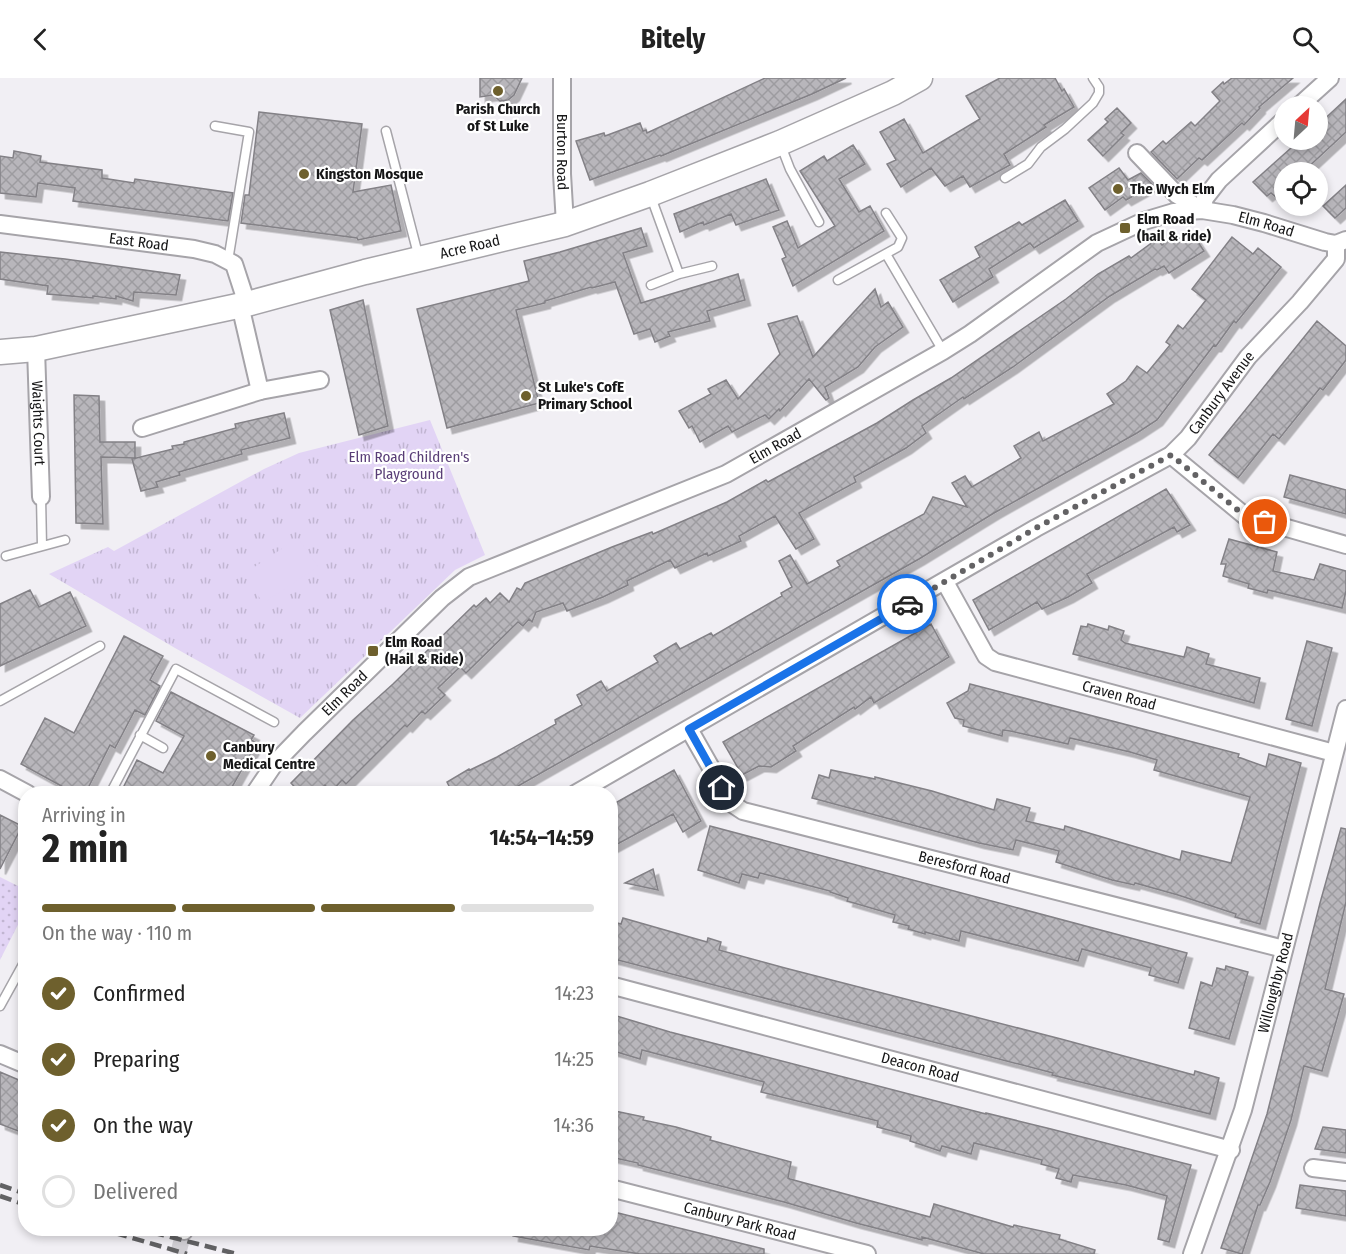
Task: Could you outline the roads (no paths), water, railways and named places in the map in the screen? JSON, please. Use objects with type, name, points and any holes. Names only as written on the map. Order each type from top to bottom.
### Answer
[{"type":"street","name":"Burton Road","points":[[562,78],[562,174],[565,224]]},
{"type":"street","name":"Acre Road","points":[[0,352],[36,349],[244,304],[565,224],[650,194],[780,143],[893,93],[920,78]]},
{"type":"street","points":[[1310,96],[1330,78]]},
{"type":"street","points":[[1137,153],[1177,195],[1202,210],[1205,198],[1219,180],[1274,129]]},
{"type":"street","name":"Elm Road","points":[[259,786],[275,763],[304,733],[442,598],[469,577],[726,474],[943,351],[1097,243],[1144,221],[1174,212],[1202,210],[1233,215],[1325,242],[1341,242]]},
{"type":"street","name":"East Road","points":[[0,224],[194,249],[215,254],[228,261]]},
{"type":"street","name":"Canbury Avenue","points":[[589,786],[1036,528],[1171,455],[1188,438],[1248,357],[1300,302],[1336,259],[1341,242]]},
{"type":"street","points":[[228,261],[234,264],[244,304],[260,392]]},
{"type":"street","name":"Waights Court","points":[[36,349],[41,497]]},
{"type":"street","points":[[142,428],[260,392],[320,380]]},
{"type":"street","points":[[1171,455],[1245,516],[1346,545]]},
{"type":"street","name":"Craven Road","points":[[945,582],[986,656],[995,662],[1334,753]]},
{"type":"street","name":"Willoughby Road","points":[[1192,1254],[1244,1110],[1346,709]]},
{"type":"street","name":"Beresford Road","points":[[689,729],[731,802],[743,811],[1284,949]]},
{"type":"street","points":[[0,778],[18,788]]},
{"type":"street","name":"Deacon Road","points":[[618,987],[1231,1150]]},
{"type":"street","points":[[0,1053],[18,1061]]},
{"type":"street","points":[[1313,1168],[1346,1172]]},
{"type":"street","name":"Canbury Park Road","points":[[618,1190],[867,1254]]},
{"type":"lane","points":[[1005,178],[1028,164],[1041,147],[1093,103],[1099,93],[1099,87],[1093,78]]},
{"type":"lane","points":[[215,126],[249,132],[228,261]]},
{"type":"lane","points":[[386,131],[419,259]]},
{"type":"lane","points":[[780,143],[790,169],[819,222]]},
{"type":"lane","points":[[650,194],[679,274]]},
{"type":"lane","points":[[838,280],[898,247],[902,238],[886,213]]},
{"type":"lane","points":[[886,254],[943,351]]},
{"type":"lane","points":[[651,285],[679,274],[712,266]]},
{"type":"lane","points":[[41,497],[42,546]]},
{"type":"lane","points":[[6,556],[65,540]]},
{"type":"lane","points":[[0,701],[100,646]]},
{"type":"lane","points":[[114,786],[176,669],[274,722]]},
{"type":"lane","points":[[140,735],[163,748]]},
{"type":"lane","points":[[0,1006],[18,973]]},
{"type":"tunnel","points":[[178,1254],[183,1236]]},
{"type":"railway","points":[[0,1185],[18,1191]]},
{"type":"railway","points":[[0,1196],[18,1202]]},
{"type":"railway","points":[[125,1236],[187,1254]]},
{"type":"railway","points":[[166,1236],[237,1254]]},
{"type":"place","name":"Parish Church of St Luke","points":[[498,91]]},
{"type":"place","name":"Kingston Mosque","points":[[304,174]]},
{"type":"place","name":"The Wych Elm","points":[[1118,189]]},
{"type":"place","name":"Elm Road (hail & ride)","points":[[1125,228]]},
{"type":"place","name":"St Luke's CofE Primary School","points":[[526,396]]},
{"type":"place","name":"Elm Road (Hail & Ride)","points":[[373,651]]},
{"type":"place","name":"Canbury Medical Centre","points":[[211,756]]},
{"type":"park label","name":"Elm Road Children's Playground","points":[[409,466]]}]
